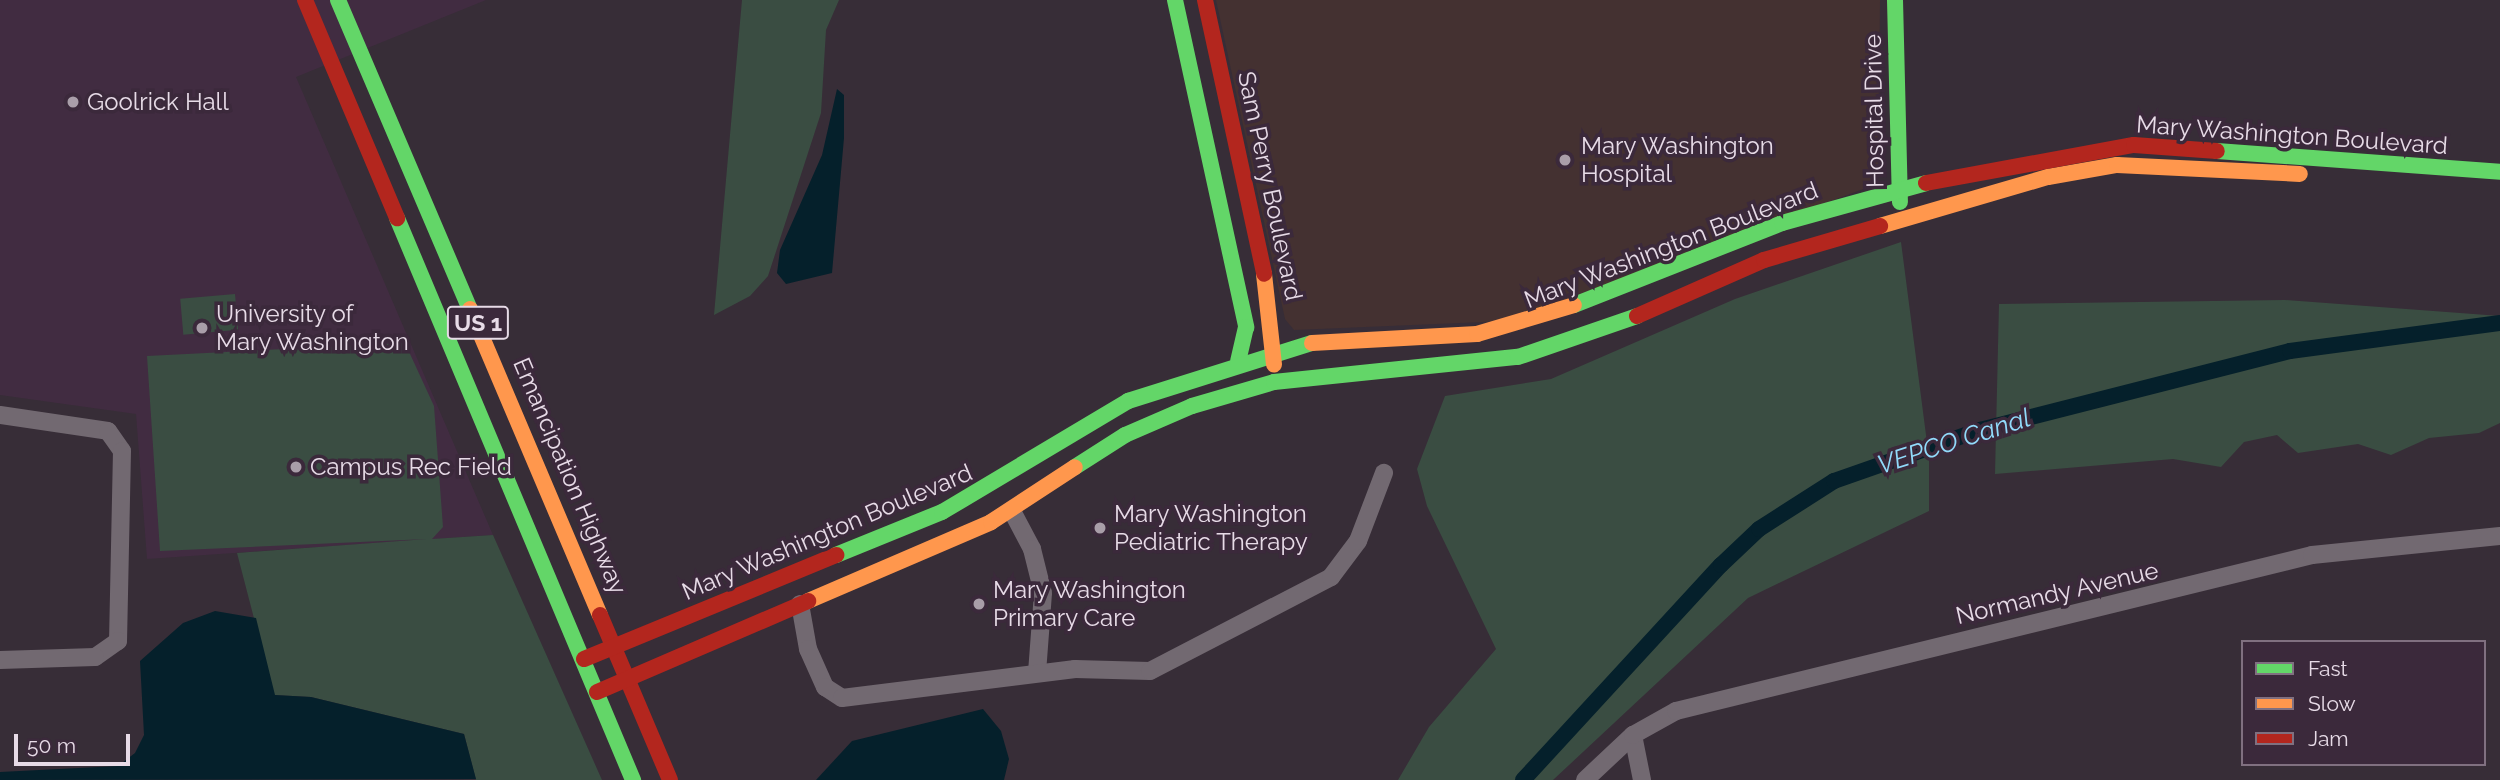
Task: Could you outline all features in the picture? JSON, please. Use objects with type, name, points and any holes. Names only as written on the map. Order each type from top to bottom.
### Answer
[{"type":"street","name":"US 1","points":[[305,0],[633,780]]},
{"type":"street","name":"Emancipation Highway","points":[[338,0],[632,677],[670,780]]},
{"type":"street","points":[[1175,0],[1246,327],[1238,361]]},
{"type":"street","name":"Sam Perry Boulevard","points":[[1205,0],[1272,306],[1274,382]]},
{"type":"street","name":"Hospital Drive","points":[[1895,0],[1897,188],[1903,220]]},
{"type":"street","name":"Mary Washington Boulevard","points":[[584,659],[942,512],[1128,401],[1238,361],[1275,349],[1524,325],[1782,223],[1897,188],[2134,145],[2500,172]]},
{"type":"street","name":"Mary Washington Boulevard","points":[[597,692],[1012,511],[1125,435],[1192,406],[1274,382],[1518,357],[1614,325],[1763,261],[2048,177],[2117,165],[2500,189]]},
{"type":"street","points":[[0,415],[115,436],[122,451],[121,633],[111,649],[95,657],[0,660]]},
{"type":"street","points":[[800,604],[808,649],[825,687],[842,698],[1037,673],[1169,666],[1304,595],[1344,564],[1384,473]]},
{"type":"street","points":[[1012,511],[1041,580],[1037,673]]},
{"type":"street","name":"Normandy Avenue","points":[[1585,780],[1633,735],[1675,711],[2312,555],[2500,536]]},
{"type":"street","points":[[1633,735],[1642,780]]},
{"type":"shaded area","name":"University of Mary Washington","points":[[0,0],[486,0],[296,77],[493,535],[147,559],[136,414],[0,395]]},
{"type":"shaded area","name":"Mary Washington Hospital","points":[[1216,0],[1880,0],[1878,171],[1866,188],[1507,321],[1294,330],[1285,319]]},
{"type":"green space","points":[[742,0],[839,0],[826,30],[821,113],[768,276],[750,296],[714,315]]},
{"type":"green space","points":[[1901,242],[1929,458],[1929,511],[1748,598],[1553,780],[1398,780],[1429,727],[1496,649],[1427,506],[1417,469],[1445,396],[1551,379],[1735,299]]},
{"type":"green space","points":[[235,294],[238,330],[183,335],[180,299]]},
{"type":"green space","points":[[2285,300],[2500,316],[2500,423],[2479,433],[2429,438],[2391,455],[2358,444],[2298,453],[2277,435],[2244,442],[2221,467],[2173,459],[1995,474],[1999,304]]},
{"type":"green space","points":[[405,343],[434,406],[443,527],[432,539],[493,535],[602,780],[476,780],[464,734],[311,697],[274,695],[237,553],[427,539],[160,551],[147,356]]},
{"type":"water","points":[[837,89],[844,95],[844,138],[832,273],[786,284],[777,273],[780,250],[822,155]]},
{"type":"water","points":[[215,611],[256,618],[275,695],[311,697],[464,734],[476,779],[0,780],[0,772],[118,766],[135,753],[144,735],[140,661],[183,623]]},
{"type":"water","points":[[983,709],[1001,731],[1009,759],[1004,780],[816,780],[852,741]]},
{"type":"waterway","name":"VEPCO Canal","points":[[1523,780],[1721,565],[1759,529],[1834,481],[1980,430],[2290,351],[2500,323]]},
{"type":"traffic: fast","points":[[338,0],[470,309]]},
{"type":"traffic: fast","points":[[1175,0],[1246,327],[1238,361]]},
{"type":"traffic: fast","points":[[1895,0],[1900,202]]},
{"type":"traffic: fast","points":[[2217,151],[2500,172]]},
{"type":"traffic: fast","points":[[1574,305],[1782,223],[1926,183]]},
{"type":"traffic: fast","points":[[397,218],[633,780]]},
{"type":"traffic: fast","points":[[1075,467],[1125,435],[1192,406],[1274,382],[1518,357],[1637,316]]},
{"type":"traffic: fast","points":[[836,555],[942,512],[1128,401],[1312,343]]},
{"type":"traffic: slow","points":[[1880,226],[2048,177],[2117,165],[2300,174]]},
{"type":"traffic: slow","points":[[1264,274],[1274,364]]},
{"type":"traffic: slow","points":[[1312,343],[1477,334],[1574,305]]},
{"type":"traffic: slow","points":[[470,309],[600,615]]},
{"type":"traffic: slow","points":[[808,601],[991,522],[1075,467]]},
{"type":"traffic: jam","points":[[305,0],[397,218]]},
{"type":"traffic: jam","points":[[1205,0],[1264,274]]},
{"type":"traffic: jam","points":[[1926,183],[2134,145],[2217,151]]},
{"type":"traffic: jam","points":[[1637,316],[1764,260],[1880,226]]},
{"type":"traffic: jam","points":[[584,659],[836,555]]},
{"type":"traffic: jam","points":[[597,692],[808,601]]},
{"type":"traffic: jam","points":[[600,615],[670,780]]},
{"type":"place","name":"Goolrick Hall","points":[[73,102]]},
{"type":"place","name":"Mary Washington Hospital","points":[[1565,160]]},
{"type":"place","name":"University of Mary Washington","points":[[202,328]]},
{"type":"place","name":"Campus Rec Field","points":[[296,467]]},
{"type":"place","name":"Mary Washington Pediatric Therapy","points":[[1100,528]]},
{"type":"place","name":"Mary Washington Primary Care","points":[[979,604]]}]
